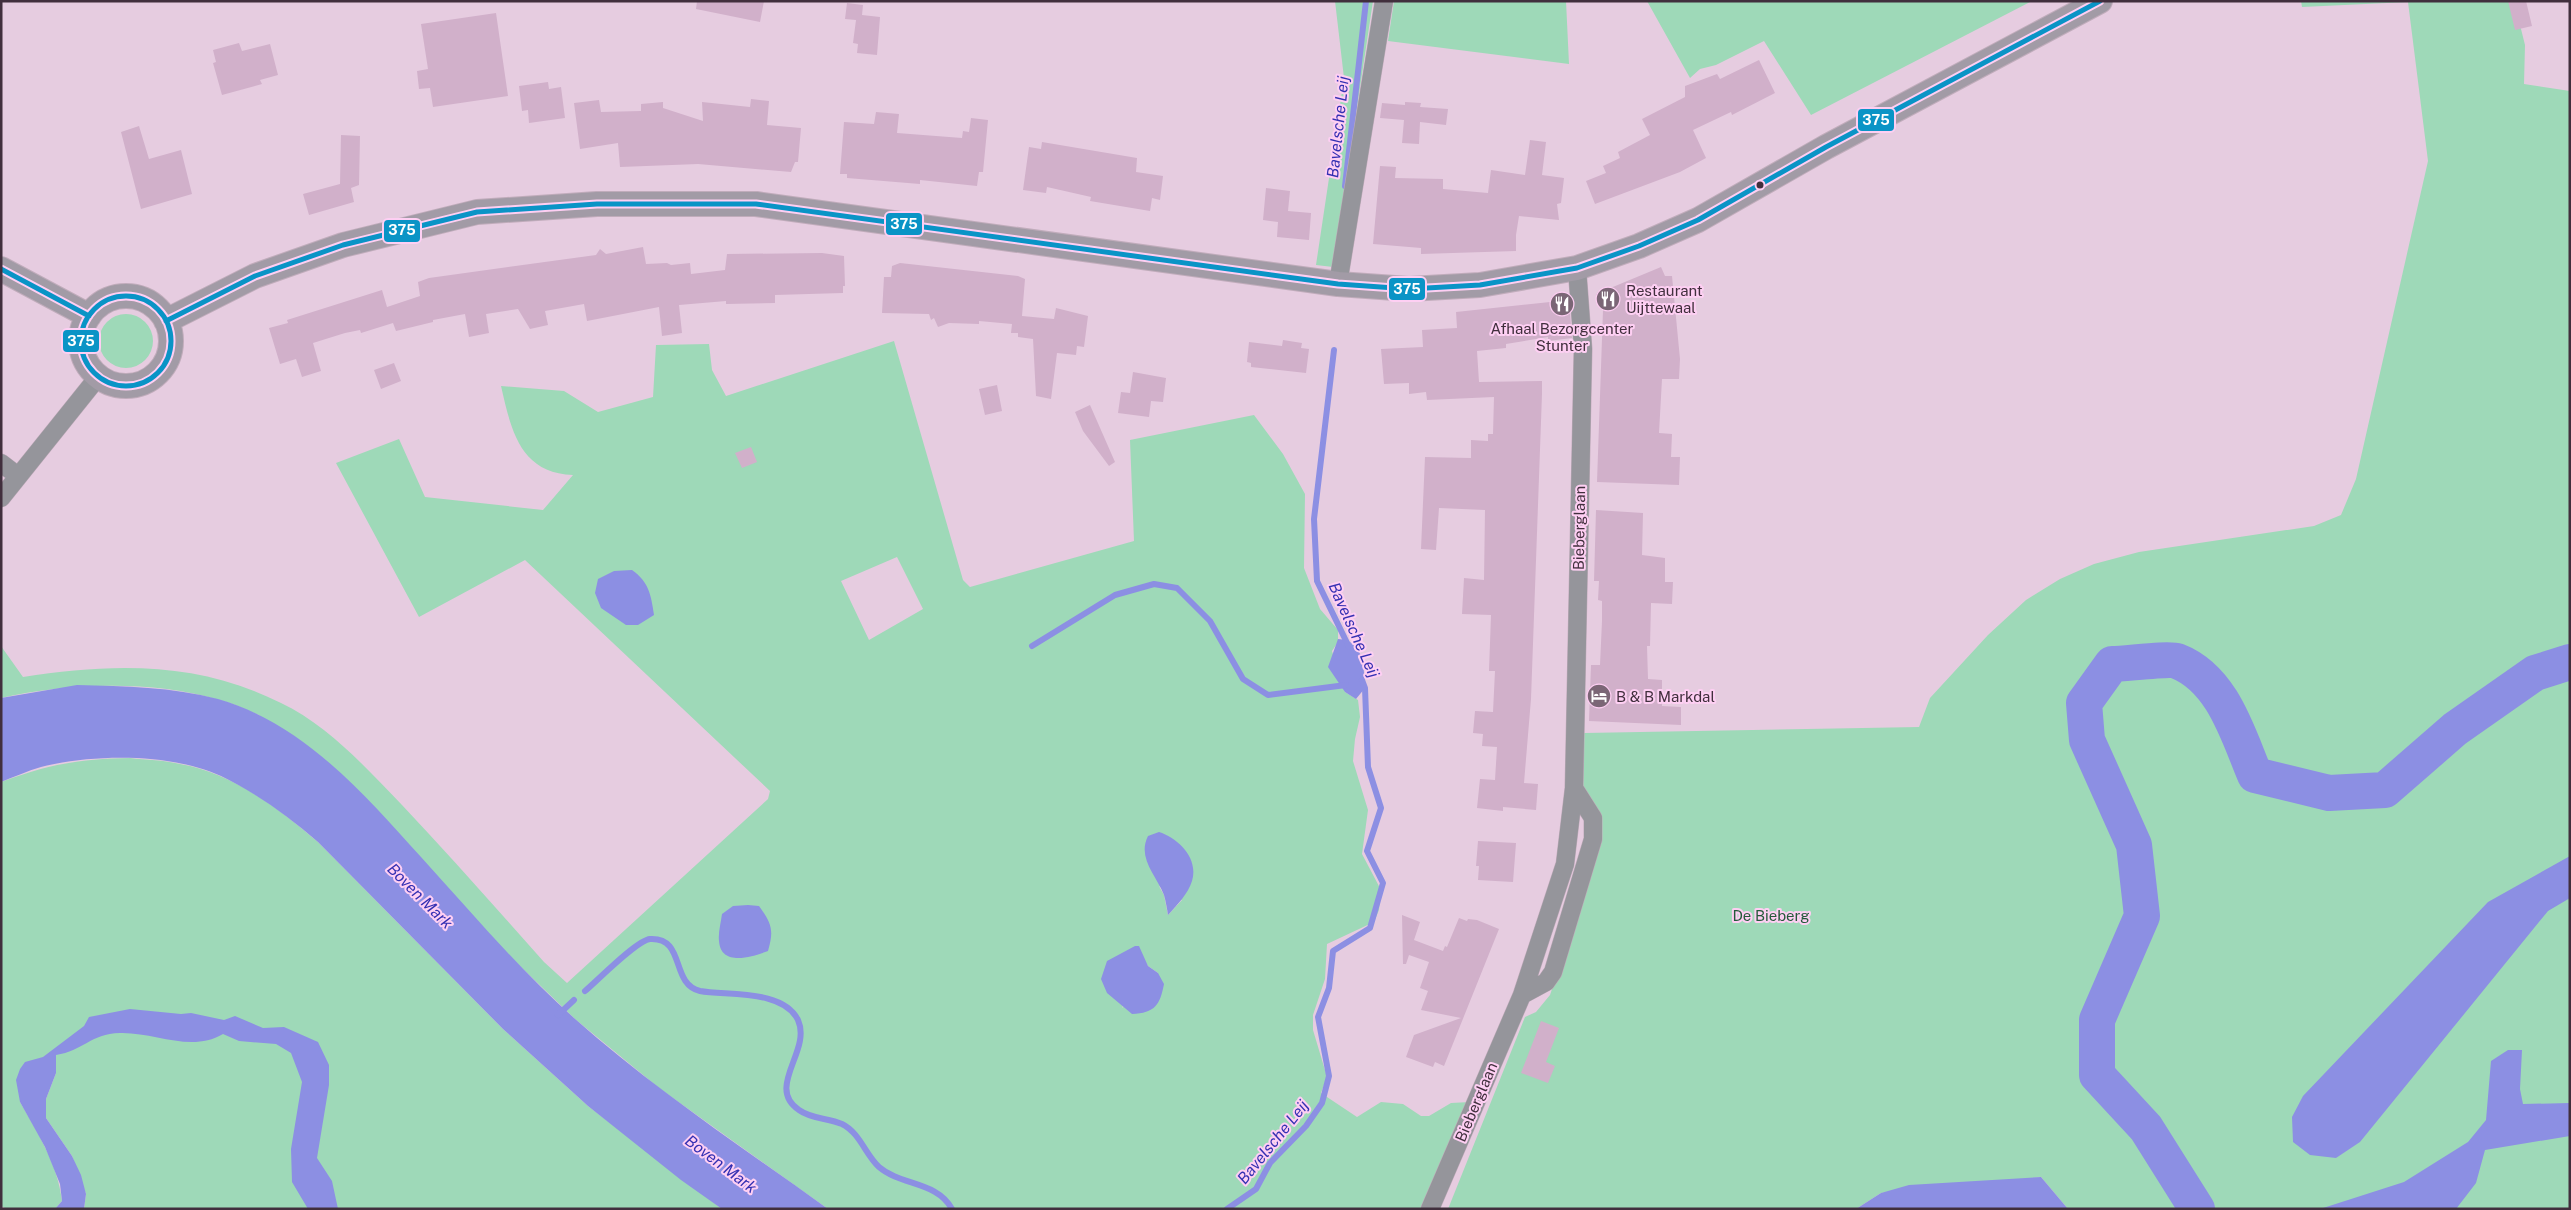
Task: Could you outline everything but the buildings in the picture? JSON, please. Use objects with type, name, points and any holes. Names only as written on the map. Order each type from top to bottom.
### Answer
[{"type":"main road","points":[[166,321],[255,276],[343,245],[477,212],[597,204],[756,204],[1338,284],[1410,289],[1480,285],[1578,268],[1698,220],[1826,147],[2100,1]]},
{"type":"main road","points":[[1,269],[88,316]]},
{"type":"main road","points":[[133,297],[153,306],[166,321],[170,335],[170,350],[164,365],[153,377],[138,385],[122,387],[98,377],[85,362],[81,343],[88,316],[98,306],[109,300],[133,297]]},
{"type":"street","points":[[1338,284],[1384,1]]},
{"type":"street","name":"Bieberglaan","points":[[1430,1209],[1522,994],[1565,864],[1574,788],[1583,348],[1578,268]]},
{"type":"street","points":[[1,498],[98,377]]},
{"type":"street","points":[[1,463],[18,476]]},
{"type":"street","points":[[1522,994],[1546,982],[1553,972],[1593,839],[1593,818],[1574,788]]},
{"type":"green space","points":[[1335,1],[1373,1],[1333,267],[1316,265],[1344,78]]},
{"type":"green space","points":[[1394,1],[1566,1],[1569,64],[1388,41]]},
{"type":"green space","points":[[1647,1],[2032,1],[1811,115],[1764,41],[1716,65],[1700,69],[1690,78]]},
{"type":"green space","name":"De Bieberg","points":[[2301,1],[2514,1],[2525,45],[2524,84],[2570,91],[2570,1209],[2068,1209],[2041,1177],[1881,1193],[1856,1209],[1448,1209],[1525,1017],[1536,1012],[1550,995],[1598,852],[1601,826],[1598,809],[1589,800],[1581,797],[1584,733],[1919,727],[1930,698],[1988,635],[2026,600],[2060,579],[2094,564],[2139,552],[2314,526],[2341,515],[2356,479],[2428,161],[2408,2],[2302,7]]},
{"type":"green space","points":[[121,314],[131,314],[141,318],[149,326],[153,341],[149,356],[141,364],[131,368],[121,368],[111,364],[103,356],[99,346],[99,336],[103,326],[111,318]]},
{"type":"green space","points":[[894,341],[963,580],[970,587],[1134,541],[1130,440],[1254,415],[1283,454],[1305,494],[1304,568],[1320,609],[1338,630],[1338,642],[1332,651],[1345,692],[1358,700],[1360,717],[1353,761],[1368,810],[1362,854],[1381,890],[1379,910],[1374,922],[1327,944],[1325,979],[1313,1015],[1313,1030],[1327,1077],[1321,1093],[1357,1117],[1381,1102],[1403,1104],[1421,1116],[1429,1116],[1451,1103],[1470,1102],[1424,1209],[828,1209],[659,1088],[575,1019],[259,715],[229,703],[193,694],[166,689],[138,687],[110,686],[54,689],[1,698],[1,646],[23,677],[90,669],[122,668],[155,669],[187,673],[218,679],[250,689],[299,712],[331,736],[361,763],[438,844],[544,962],[567,983],[768,799],[770,791],[525,560],[419,617],[336,463],[399,439],[425,497],[543,510],[573,475],[555,472],[541,466],[530,458],[514,433],[501,386],[564,391],[598,412],[653,397],[656,345],[709,344],[712,370],[726,396]],"holes":[[[897,557],[923,609],[869,640],[841,581]],[[1159,886],[1182,900],[1168,915],[1164,895]],[[1143,957],[1148,966],[1158,973],[1122,1008]]]},
{"type":"green space","points":[[130,758],[174,763],[218,775],[254,794],[287,817],[318,842],[503,1029],[588,1106],[722,1209],[84,1209],[86,1194],[72,1156],[46,1118],[46,1099],[56,1073],[20,1102],[52,1162],[62,1201],[55,1209],[7,1209],[1,1206],[1,782],[50,767],[80,761]]},
{"type":"water","points":[[632,570],[646,584],[652,601],[654,615],[638,625],[626,625],[601,608],[595,593],[598,579],[614,571]]},
{"type":"water","points":[[1338,639],[1353,644],[1361,656],[1365,688],[1356,699],[1345,692],[1328,667]]},
{"type":"water","name":"Boven Mark","points":[[77,685],[166,690],[218,699],[249,710],[278,725],[305,743],[330,763],[377,809],[515,960],[574,1018],[635,1069],[828,1209],[722,1209],[681,1180],[588,1106],[503,1029],[318,842],[271,806],[221,776],[201,768],[179,763],[132,758],[108,758],[41,767],[1,782],[1,698]]},
{"type":"water","points":[[1159,832],[1173,839],[1185,850],[1190,857],[1193,873],[1188,890],[1168,915],[1164,895],[1149,866],[1145,852],[1148,836]]},
{"type":"water","points":[[2570,856],[2570,898],[2548,911],[2360,1142],[2336,1158],[2310,1155],[2293,1142],[2292,1117],[2303,1096],[2488,902]]},
{"type":"water","points":[[733,906],[759,906],[771,927],[768,951],[739,958],[726,955],[721,949],[719,941],[722,914]]},
{"type":"water","points":[[1135,946],[1139,946],[1148,966],[1158,973],[1164,984],[1161,997],[1151,1010],[1132,1014],[1107,993],[1101,979],[1107,961]]},
{"type":"water","points":[[130,1009],[181,1014],[191,1013],[224,1020],[235,1016],[263,1028],[284,1027],[318,1042],[329,1065],[329,1085],[317,1158],[332,1181],[338,1209],[308,1209],[292,1182],[291,1149],[302,1082],[291,1053],[276,1044],[239,1041],[223,1034],[198,1042],[186,1042],[120,1033],[101,1036],[73,1050],[56,1055],[56,1073],[46,1099],[46,1118],[72,1156],[81,1175],[86,1194],[84,1209],[55,1209],[62,1201],[60,1184],[45,1147],[20,1102],[16,1080],[20,1069],[25,1062],[43,1057],[84,1026],[89,1017]]},
{"type":"water","points":[[2508,1050],[2522,1050],[2520,1089],[2523,1104],[2570,1103],[2570,1136],[2485,1150],[2476,1183],[2456,1209],[2320,1209],[2404,1182],[2468,1142],[2486,1120],[2491,1061]]},
{"type":"water","points":[[2041,1177],[2068,1209],[1856,1209],[1881,1193],[1909,1185]]},
{"type":"waterway","name":"Bavelsche Leij","points":[[1345,186],[1366,1]]},
{"type":"waterway","name":"Bavelsche Leij","points":[[1334,350],[1314,519],[1317,581],[1349,647]]},
{"type":"waterway","points":[[1032,646],[1115,595],[1154,584],[1177,588],[1210,621],[1243,679],[1268,695],[1346,685]]},
{"type":"waterway","points":[[2197,1209],[2146,1128],[2097,1075],[2097,1020],[2142,916],[2134,845],[2087,740],[2084,703],[2112,664],[2165,660],[2177,661],[2193,669],[2217,694],[2235,726],[2255,775],[2329,793],[2385,790],[2455,729],[2535,673],[2570,662]]},
{"type":"waterway","name":"Bavelsche Leij","points":[[1227,1209],[1256,1189],[1270,1163],[1306,1126],[1322,1103],[1329,1076],[1318,1017],[1329,988],[1333,951],[1370,928],[1383,883],[1367,851],[1381,808],[1368,767],[1365,688],[1362,680]]},
{"type":"waterway","points":[[585,991],[627,953],[650,939],[661,940],[669,945],[680,971],[691,987],[700,991],[754,996],[780,1003],[791,1010],[798,1020],[801,1032],[787,1080],[786,1091],[790,1101],[804,1113],[842,1124],[858,1138],[879,1167],[898,1178],[937,1193],[952,1209]]},
{"type":"waterway","points":[[558,1015],[574,1000]]},
{"type":"transit line","name":"375","points":[[166,321],[255,276],[343,245],[477,212],[597,204],[756,204],[1338,284],[1409,289],[1480,285],[1577,268],[1639,246],[1698,220],[1826,147],[2100,1]]},
{"type":"transit line","name":"375","points":[[1,269],[89,316]]},
{"type":"transit line","name":"375","points":[[126,296],[143,300],[158,309],[167,324],[171,341],[167,358],[158,373],[143,382],[126,386],[109,382],[94,373],[85,358],[81,341],[85,324],[94,309],[109,300],[126,296]]},
{"type":"place","name":"Restaurant Uijttewaal","points":[[1608,299]]},
{"type":"place","name":"Afhaal Bezorgcenter Stunter","points":[[1562,304]]},
{"type":"place","name":"B & B Markdal","points":[[1599,696]]}]
